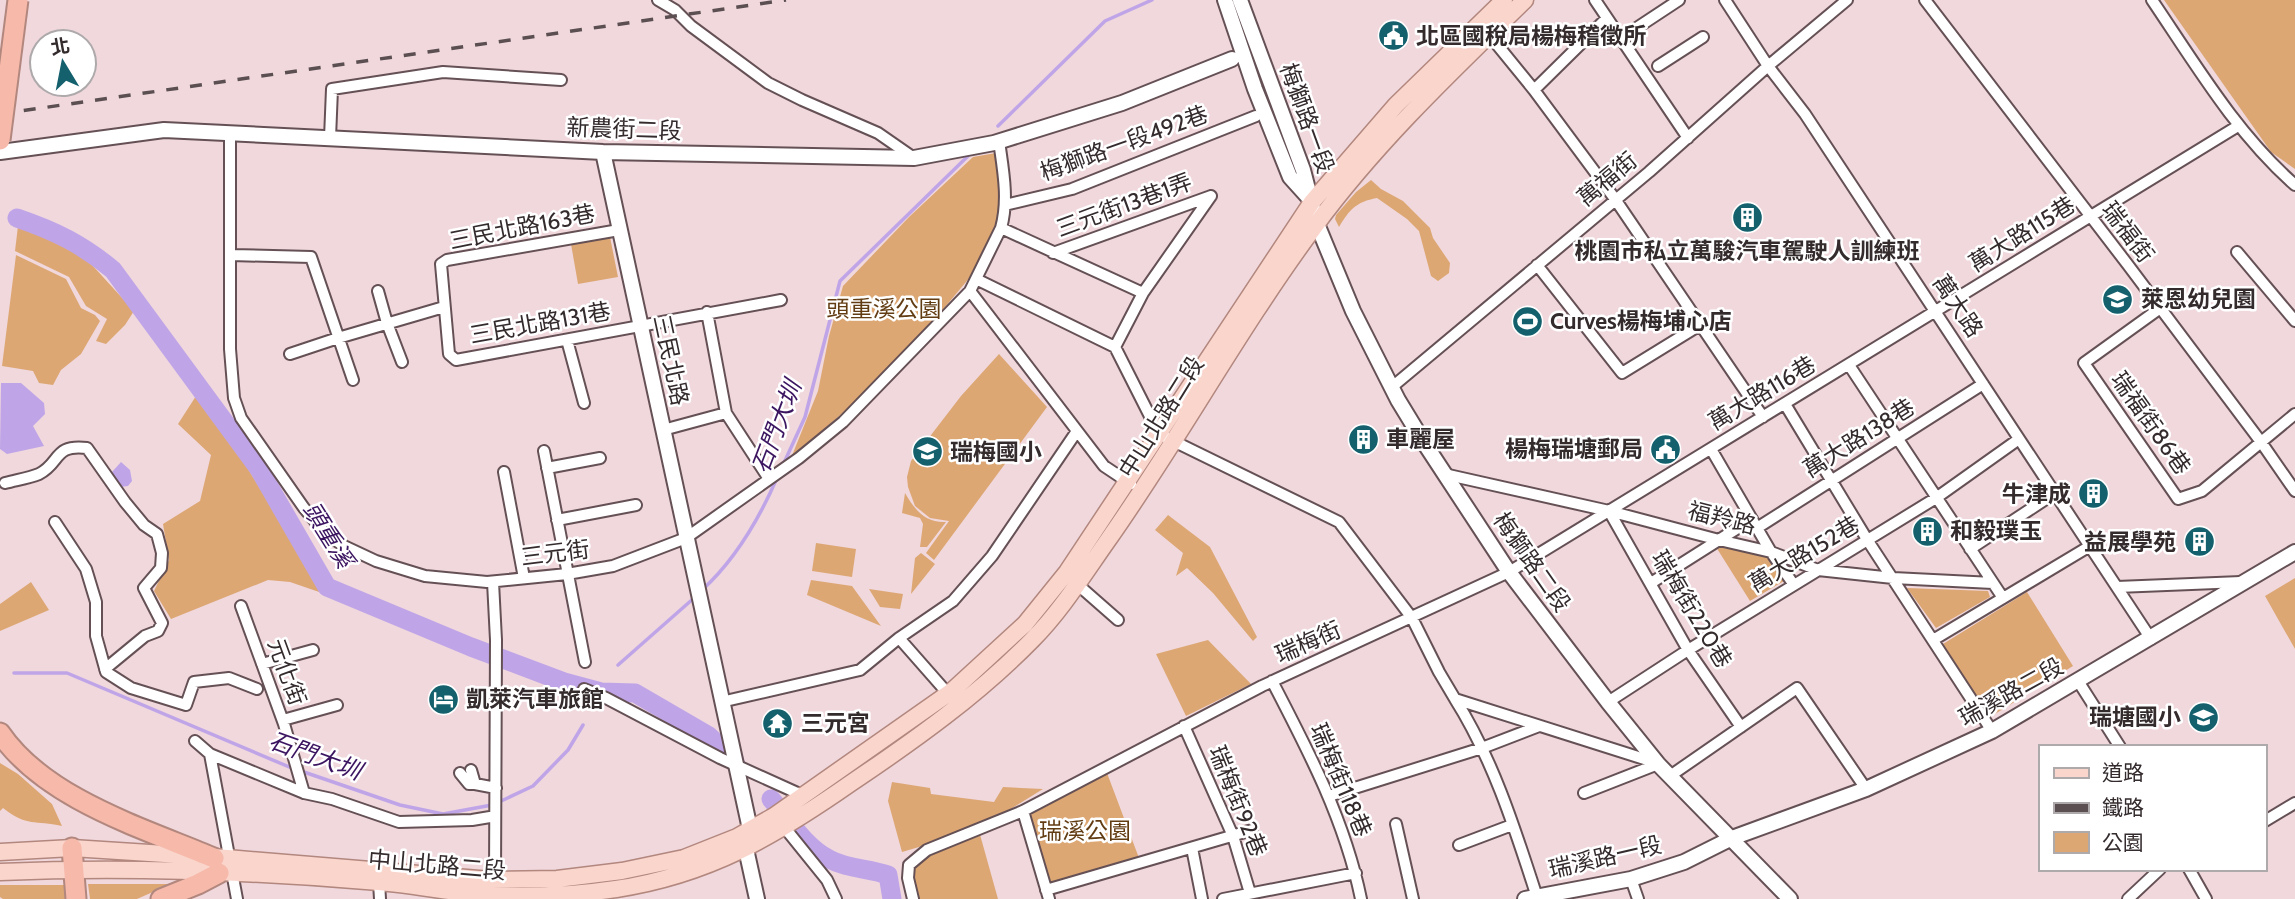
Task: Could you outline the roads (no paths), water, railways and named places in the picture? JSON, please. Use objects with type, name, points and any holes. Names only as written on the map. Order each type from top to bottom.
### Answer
[{"type":"highway","points":[[0,140],[19,0]]},
{"type":"highway","points":[[0,733],[28,764],[80,802],[224,865]]},
{"type":"highway","points":[[72,848],[76,899]]},
{"type":"highway","points":[[160,899],[198,884],[224,865]]},
{"type":"main road","name":"中山北路二段","points":[[0,872],[224,865],[495,880],[557,879],[614,872],[684,858],[791,813],[928,730],[1025,624],[1067,572],[1128,482],[1166,438],[1317,224],[1484,30],[1504,0]]},
{"type":"main road","name":"中山北路二段","points":[[0,852],[72,848],[475,894],[563,895],[618,894],[680,876],[746,849],[791,813],[954,700],[1035,638],[1142,492],[1166,438],[1288,234],[1312,202],[1396,105],[1484,30],[1525,0]]},
{"type":"street","points":[[659,1],[677,0]]},
{"type":"street","name":"梅獅路一段","points":[[1225,0],[1255,89],[1312,202]]},
{"type":"street","name":"梅獅路一段","points":[[1240,0],[1297,173]]},
{"type":"street","points":[[1595,0],[1688,138]]},
{"type":"street","points":[[1632,30],[1679,0]]},
{"type":"street","name":"萬大路","points":[[1725,0],[1937,311],[2151,639]]},
{"type":"street","name":"萬福街","points":[[1392,387],[1688,138],[1847,0]]},
{"type":"street","name":"瑞福街","points":[[1925,0],[2261,442],[2295,491]]},
{"type":"street","points":[[2152,0],[2238,126],[2295,185]]},
{"type":"street","points":[[659,1],[675,9],[691,26],[768,83],[878,133],[914,158]]},
{"type":"street","points":[[1534,90],[1607,18]]},
{"type":"street","points":[[1484,30],[1534,90],[1615,199],[1763,417]]},
{"type":"street","points":[[1658,66],[1703,37]]},
{"type":"street","name":"新農街二段","points":[[0,152],[164,130],[603,152],[914,158],[999,141],[1122,103],[1233,59]]},
{"type":"street","points":[[330,138],[332,89],[443,72],[561,80]]},
{"type":"street","name":"梅獅路一段492巷","points":[[1005,205],[1072,189],[1256,116]]},
{"type":"street","name":"萬大路115巷","points":[[1937,311],[2238,126]]},
{"type":"street","name":"三元街","points":[[230,135],[230,349],[234,398],[241,418],[304,508],[325,533],[344,546],[376,562],[425,576],[493,582],[613,566],[686,538],[786,468],[843,422],[970,291],[1001,228],[1006,187],[999,141]]},
{"type":"street","name":"三民北路","points":[[603,152],[722,702]]},
{"type":"street","name":"三元街13巷1弄","points":[[1052,253],[1211,196],[1143,292]]},
{"type":"street","name":"梅獅路二段","points":[[1312,202],[1317,224],[1353,311],[1392,387],[1444,474],[1508,572],[1658,764],[1790,899]]},
{"type":"street","points":[[1001,228],[1143,292],[1115,348]]},
{"type":"street","name":"三民北路163巷","points":[[450,355],[440,264],[447,260],[619,230]]},
{"type":"street","points":[[2237,253],[2295,321]]},
{"type":"street","points":[[231,255],[311,257],[353,380]]},
{"type":"street","points":[[1537,265],[1622,373],[1700,325]]},
{"type":"street","points":[[976,279],[1115,348],[1166,438],[1339,522],[1412,618],[1482,748],[1512,825],[1531,898]]},
{"type":"street","points":[[378,291],[402,362]]},
{"type":"street","points":[[970,291],[1104,466],[1142,492]]},
{"type":"street","name":"三民北路131巷","points":[[450,355],[456,360],[781,300]]},
{"type":"street","points":[[290,354],[444,307]]},
{"type":"street","name":"瑞福街86巷","points":[[2160,309],[2084,363],[2178,499],[2202,491],[2261,442]]},
{"type":"street","name":"萬大路116巷","points":[[1609,510],[1937,311]]},
{"type":"street","points":[[707,312],[726,414],[772,477]]},
{"type":"street","points":[[567,340],[584,403]]},
{"type":"street","points":[[1849,365],[2003,598]]},
{"type":"street","name":"萬大路138巷","points":[[1651,583],[1718,540],[1755,524],[1831,481],[1983,384]]},
{"type":"street","points":[[1785,404],[1868,541],[1992,731]]},
{"type":"street","points":[[663,430],[726,414]]},
{"type":"street","points":[[2261,442],[2295,414]]},
{"type":"street","points":[[757,899],[746,849],[750,829],[722,702],[860,670],[899,638],[953,601],[992,556],[1077,431]]},
{"type":"street","name":"萬大路152巷","points":[[1608,702],[1936,498],[2019,439]]},
{"type":"street","points":[[5,483],[41,473],[62,451],[74,446],[87,447],[125,502],[145,525],[157,534],[162,554],[161,568],[144,588],[162,623],[158,631],[145,636],[105,669]]},
{"type":"street","points":[[1711,449],[1771,552],[1794,585]]},
{"type":"street","points":[[544,451],[585,662]]},
{"type":"street","points":[[547,468],[600,458]]},
{"type":"street","points":[[504,472],[524,578]]},
{"type":"street","name":"福羚路","points":[[1444,474],[1609,510],[1771,552],[1818,570],[1893,578],[1993,583]]},
{"type":"street","points":[[1970,549],[2055,493]]},
{"type":"street","points":[[557,520],[636,505]]},
{"type":"street","name":"瑞梅街","points":[[913,899],[908,878],[909,865],[927,850],[1023,811],[1272,681],[1508,572],[1609,510]]},
{"type":"street","name":"瑞梅街220巷","points":[[1609,510],[1688,650],[1741,727]]},
{"type":"street","points":[[55,522],[86,569],[96,602],[96,636],[105,669],[131,688],[186,705],[194,682],[229,677],[257,689]]},
{"type":"street","points":[[1933,640],[2090,546]]},
{"type":"street","name":"瑞溪路二段","points":[[1731,838],[1866,789],[1992,731],[2295,552]]},
{"type":"street","points":[[493,582],[496,640],[496,791],[493,814],[495,880]]},
{"type":"street","points":[[2117,587],[2244,582]]},
{"type":"street","points":[[1077,584],[1118,620]]},
{"type":"street","name":"元化街","points":[[241,606],[283,720],[303,787]]},
{"type":"street","points":[[899,638],[954,700]]},
{"type":"street","points":[[262,664],[313,650]]},
{"type":"street","name":"瑞梅街118巷","points":[[1272,681],[1309,750],[1329,796],[1356,873],[1361,899]]},
{"type":"street","points":[[2078,681],[2119,745]]},
{"type":"street","points":[[1670,776],[1797,688],[1866,789]]},
{"type":"street","points":[[595,693],[736,765],[791,813],[836,899]]},
{"type":"street","points":[[1455,699],[1658,764]]},
{"type":"street","points":[[283,720],[337,705]]},
{"type":"street","name":"瑞梅街92巷","points":[[1184,726],[1233,836],[1250,893]]},
{"type":"street","points":[[1329,796],[1482,748],[1539,726]]},
{"type":"street","points":[[195,741],[211,754],[399,822],[472,820],[493,814]]},
{"type":"street","points":[[211,754],[224,865],[237,899]]},
{"type":"street","points":[[1584,793],[1658,764]]},
{"type":"street","points":[[465,771],[475,784],[496,791]]},
{"type":"street","points":[[2267,820],[2295,803]]},
{"type":"street","points":[[1023,811],[1047,894],[1252,830]]},
{"type":"street","points":[[1396,824],[1413,899]]},
{"type":"street","points":[[1459,845],[1512,825]]},
{"type":"street","name":"瑞溪路一段","points":[[1531,898],[1631,879],[1684,862],[1731,838]]},
{"type":"street","points":[[1192,848],[1202,899]]},
{"type":"street","points":[[2128,899],[2158,871]]},
{"type":"street","points":[[2190,871],[2206,899]]},
{"type":"street","points":[[614,872],[618,894]]},
{"type":"street","points":[[1223,899],[1356,873]]},
{"type":"street","points":[[1631,879],[1638,899]]},
{"type":"street","points":[[379,882],[380,899]]},
{"type":"waterway","name":"石門大圳","points":[[998,126],[1105,21],[1152,0]]},
{"type":"waterway","name":"石門大圳","points":[[783,465],[805,417],[840,281],[968,156]]},
{"type":"waterway","name":"頭重溪","points":[[17,218],[68,239],[113,270],[259,469],[327,587],[471,647],[564,682],[601,692],[635,693],[709,736],[735,761]]},
{"type":"waterway","name":"石門大圳","points":[[702,590],[725,566],[745,538],[777,478]]},
{"type":"waterway","name":"石門大圳","points":[[618,665],[694,598]]},
{"type":"waterway","name":"石門大圳","points":[[14,673],[67,673],[294,769]]},
{"type":"waterway","name":"石門大圳","points":[[499,802],[533,786],[568,750],[583,725]]},
{"type":"waterway","name":"石門大圳","points":[[301,771],[400,805],[443,814],[492,805]]},
{"type":"waterway","name":"頭重溪","points":[[771,799],[820,854],[843,865],[888,875],[892,899]]},
{"type":"railway","points":[[0,114],[786,0]]},
{"type":"place","name":"北區國稅局楊梅稽徵所","points":[[1393,36]]},
{"type":"place","name":"桃園市私立萬駿汽車駕駛人訓練班","points":[[1747,217]]},
{"type":"place","name":"萊恩幼兒園","points":[[2118,299]]},
{"type":"place","name":"Curves楊梅埔心店","points":[[1527,321]]},
{"type":"place","name":"車麗屋","points":[[1363,439]]},
{"type":"place","name":"楊梅瑞塘郵局","points":[[1666,449]]},
{"type":"place","name":"瑞梅國小","points":[[927,452]]},
{"type":"place","name":"牛津成","points":[[2094,494]]},
{"type":"place","name":"和毅璞玉","points":[[1927,531]]},
{"type":"place","name":"益展學苑","points":[[2199,542]]},
{"type":"place","name":"凱萊汽車旅館","points":[[443,699]]},
{"type":"place","name":"瑞塘國小","points":[[2204,717]]},
{"type":"place","name":"三元宮","points":[[778,723]]},
{"type":"park label","name":"頭重溪公園","points":[[884,309]]},
{"type":"park label","name":"瑞溪公園","points":[[1085,831]]}]
